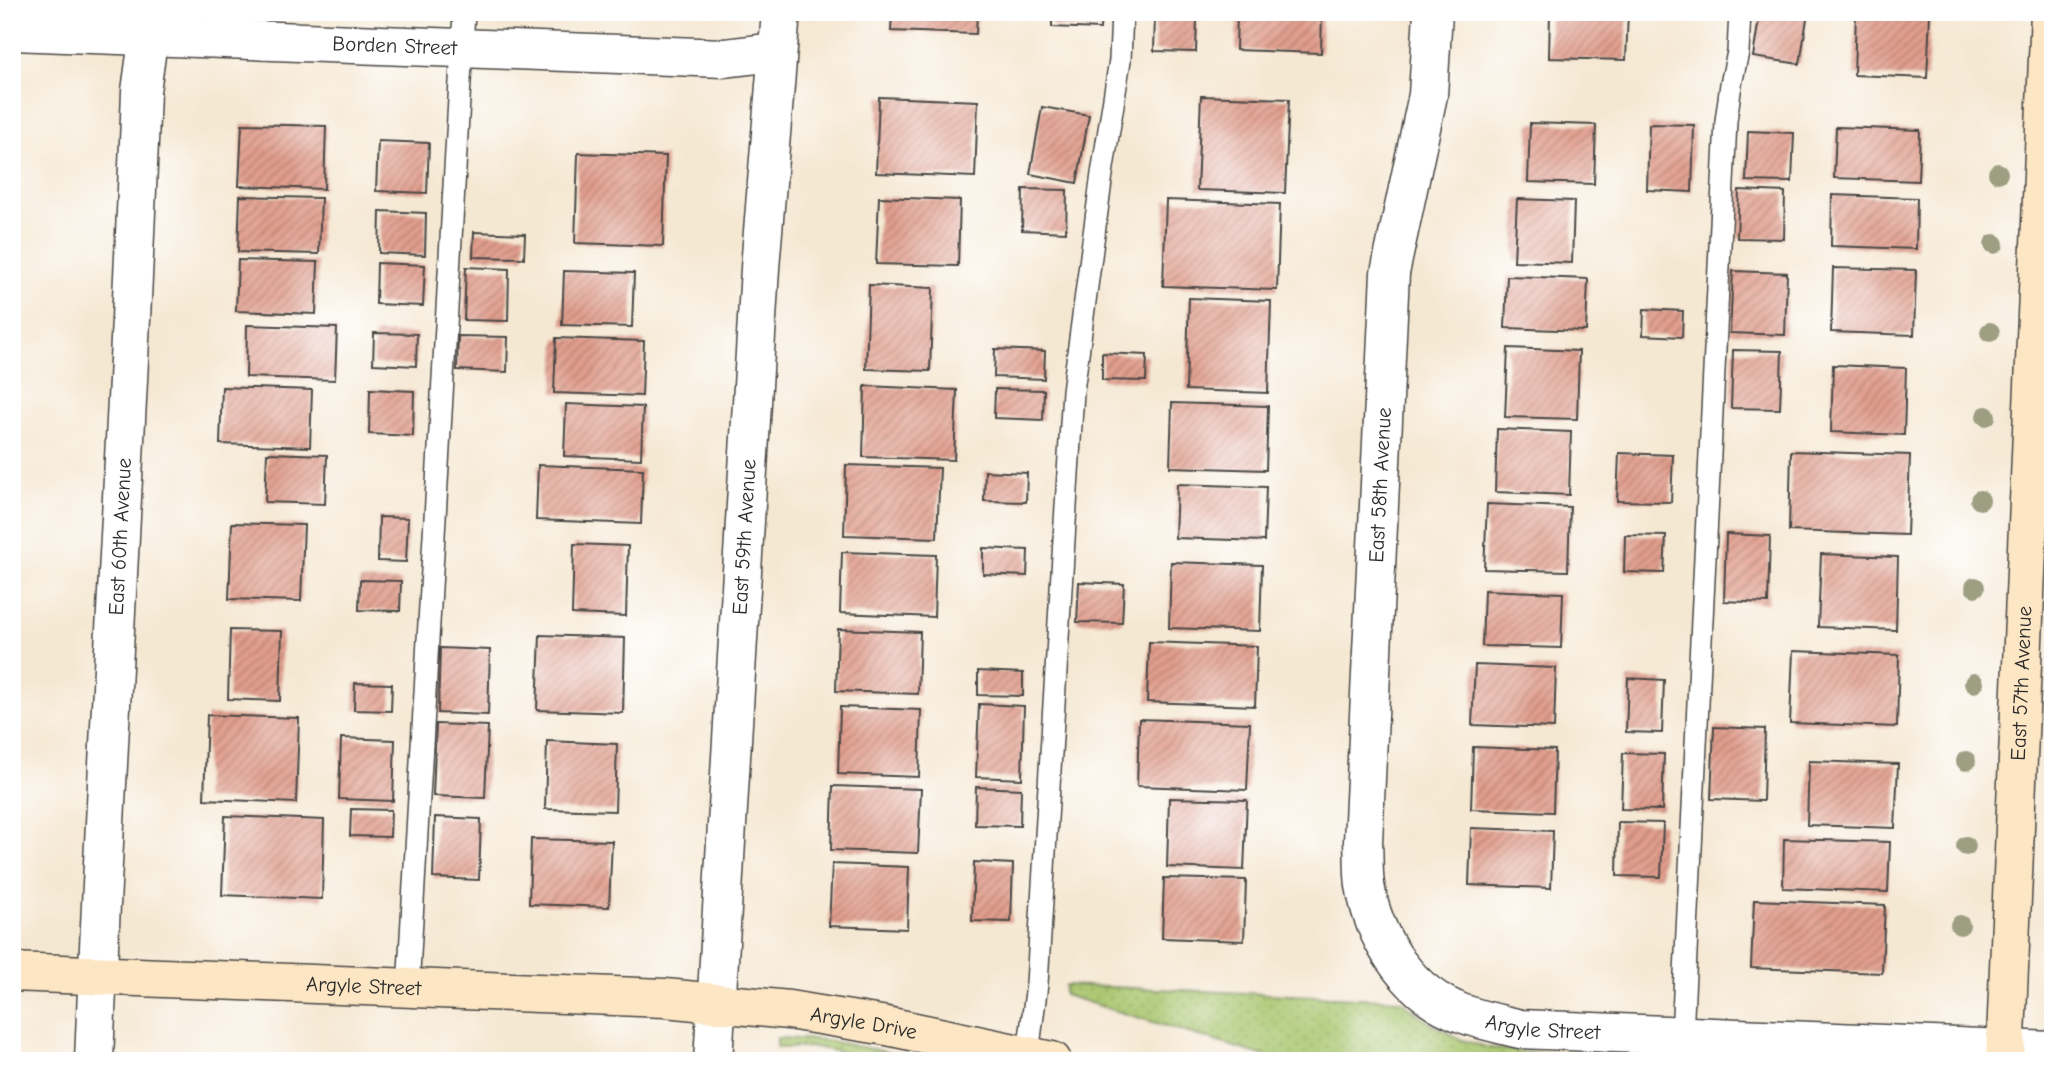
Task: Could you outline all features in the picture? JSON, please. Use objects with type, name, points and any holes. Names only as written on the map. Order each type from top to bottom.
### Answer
[{"type":"street","name":"East 59th Avenue","points":[[713,1061],[760,268],[780,12]]},
{"type":"street","name":"East 58th Avenue","points":[[1392,957],[1376,923],[1365,885],[1363,842],[1390,273],[1428,95],[1433,12]]},
{"type":"street","name":"East 57th Avenue","points":[[2005,1055],[2049,106],[2050,12]]},
{"type":"street","name":"Borden Street","points":[[12,31],[151,25],[462,50],[724,58],[776,52]]},
{"type":"street","name":"East 60th Avenue","points":[[94,1061],[141,91],[151,25]]},
{"type":"street","name":"Argyle Street","points":[[1392,957],[1421,990],[1452,1010],[1520,1029],[2005,1055],[2053,1051]]},
{"type":"street","name":"Argyle Street","points":[[12,972],[716,1002]]},
{"type":"street","name":"Argyle Drive","points":[[716,1002],[887,1026],[1040,1057]]},
{"type":"lane","points":[[408,989],[464,12]]},
{"type":"lane","points":[[1040,1057],[1037,984],[1073,391],[1101,174],[1120,60],[1122,12]]},
{"type":"lane","points":[[1682,1036],[1727,121],[1738,52],[1740,12]]},
{"type":"green space","points":[[1065,985],[1401,1000],[1425,1020],[1459,1039],[1486,1047],[1523,1052],[1741,1061],[1281,1061],[1064,995]]},
{"type":"green space","points":[[777,1038],[825,1040],[932,1061],[888,1061],[814,1047],[777,1048]]},
{"type":"building","points":[[892,12],[977,12],[976,34],[891,31]]},
{"type":"building","points":[[1052,12],[1101,12],[1100,29],[1052,27]]},
{"type":"building","points":[[1237,12],[1322,12],[1321,53],[1236,50]]},
{"type":"building","points":[[1550,12],[1628,12],[1626,60],[1549,58]]},
{"type":"building","points":[[1760,12],[1808,12],[1800,64],[1753,57]]},
{"type":"building","points":[[1856,12],[1930,15],[1927,78],[1854,75]]},
{"type":"building","points":[[1155,15],[1197,17],[1196,52],[1154,51]]},
{"type":"building","points":[[1201,96],[1289,99],[1285,193],[1197,190]]},
{"type":"building","points":[[879,97],[978,101],[975,177],[876,173]]},
{"type":"building","points":[[1042,107],[1089,115],[1077,183],[1030,174]]},
{"type":"building","points":[[1530,123],[1596,125],[1594,184],[1528,182]]},
{"type":"building","points":[[242,124],[326,126],[324,189],[239,186]]},
{"type":"building","points":[[1649,124],[1694,125],[1692,192],[1647,190]]},
{"type":"building","points":[[1836,127],[1920,130],[1918,181],[1834,178]]},
{"type":"building","points":[[1748,131],[1794,133],[1792,182],[1746,181]]},
{"type":"building","points":[[378,141],[429,143],[427,193],[376,191]]},
{"type":"building","points":[[578,153],[666,156],[663,246],[575,243]]},
{"type":"building","points":[[1023,189],[1067,190],[1066,232],[1022,230]]},
{"type":"building","points":[[1739,190],[1785,192],[1784,239],[1737,238]]},
{"type":"building","points":[[1832,195],[1917,198],[1916,249],[1831,246]]},
{"type":"building","points":[[240,196],[321,198],[319,254],[238,252]]},
{"type":"building","points":[[879,197],[960,200],[958,266],[876,264]]},
{"type":"building","points":[[1517,199],[1574,201],[1572,263],[1514,261]]},
{"type":"building","points":[[1166,200],[1280,204],[1277,290],[1163,286]]},
{"type":"building","points":[[380,211],[426,213],[425,255],[379,253]]},
{"type":"building","points":[[474,232],[525,234],[524,258],[473,257]]},
{"type":"building","points":[[238,260],[318,262],[316,314],[236,311]]},
{"type":"building","points":[[377,263],[425,265],[423,306],[376,304]]},
{"type":"building","points":[[466,267],[509,269],[508,321],[464,320]]},
{"type":"building","points":[[1833,268],[1916,270],[1914,335],[1831,332]]},
{"type":"building","points":[[564,271],[634,273],[632,327],[562,325]]},
{"type":"building","points":[[1733,271],[1787,273],[1785,335],[1730,333]]},
{"type":"building","points":[[1507,276],[1588,279],[1586,331],[1505,328]]},
{"type":"building","points":[[869,285],[933,288],[930,371],[866,369]]},
{"type":"building","points":[[1189,298],[1271,301],[1268,393],[1186,390]]},
{"type":"building","points":[[1644,309],[1683,311],[1682,337],[1643,335]]},
{"type":"building","points":[[247,325],[337,328],[335,380],[246,377]]},
{"type":"building","points":[[374,333],[417,334],[416,366],[373,364]]},
{"type":"building","points":[[458,336],[508,337],[507,372],[457,370]]},
{"type":"building","points":[[556,338],[644,341],[642,396],[554,393]]},
{"type":"building","points":[[1508,348],[1579,351],[1577,419],[1505,417]]},
{"type":"building","points":[[995,349],[1045,351],[1044,379],[994,377]]},
{"type":"building","points":[[1733,350],[1782,351],[1780,409],[1731,408]]},
{"type":"building","points":[[1102,353],[1147,355],[1146,381],[1102,380]]},
{"type":"building","points":[[1833,365],[1906,368],[1904,435],[1831,432]]},
{"type":"building","points":[[865,386],[957,390],[954,460],[863,457]]},
{"type":"building","points":[[222,387],[312,390],[310,447],[220,444]]},
{"type":"building","points":[[370,389],[414,391],[413,436],[369,434]]},
{"type":"building","points":[[995,389],[1044,390],[1043,420],[994,418]]},
{"type":"building","points":[[1172,403],[1268,406],[1266,470],[1170,467]]},
{"type":"building","points":[[566,404],[643,407],[641,459],[564,456]]},
{"type":"building","points":[[1497,429],[1571,432],[1569,495],[1495,492]]},
{"type":"building","points":[[1791,451],[1910,455],[1907,535],[1789,531]]},
{"type":"building","points":[[267,453],[327,455],[325,504],[265,502]]},
{"type":"building","points":[[1619,453],[1673,455],[1671,502],[1617,501]]},
{"type":"building","points":[[538,465],[643,469],[641,524],[536,520]]},
{"type":"building","points":[[846,465],[940,468],[937,538],[844,535]]},
{"type":"building","points":[[985,471],[1027,473],[1026,502],[984,501]]},
{"type":"building","points":[[1177,484],[1266,487],[1264,541],[1175,538]]},
{"type":"building","points":[[1487,504],[1570,507],[1568,571],[1484,569]]},
{"type":"building","points":[[379,517],[408,518],[406,562],[378,561]]},
{"type":"building","points":[[232,523],[304,525],[301,601],[229,599]]},
{"type":"building","points":[[1726,534],[1770,536],[1768,603],[1724,601]]},
{"type":"building","points":[[1625,535],[1666,536],[1664,573],[1624,572]]},
{"type":"building","points":[[574,544],[628,546],[626,616],[572,614]]},
{"type":"building","points":[[983,548],[1028,550],[1027,576],[983,574]]},
{"type":"building","points":[[842,552],[936,555],[934,617],[840,613]]},
{"type":"building","points":[[1821,554],[1898,557],[1896,630],[1818,627]]},
{"type":"building","points":[[1171,562],[1262,565],[1260,631],[1169,628]]},
{"type":"building","points":[[360,580],[401,581],[400,611],[359,610]]},
{"type":"building","points":[[1079,582],[1124,584],[1122,623],[1077,622]]},
{"type":"building","points":[[1484,590],[1563,593],[1561,648],[1482,646]]},
{"type":"building","points":[[838,629],[920,632],[918,694],[836,691]]},
{"type":"building","points":[[230,630],[282,631],[280,701],[228,699]]},
{"type":"building","points":[[540,635],[625,638],[623,713],[537,710]]},
{"type":"building","points":[[1149,642],[1257,646],[1255,706],[1147,702]]},
{"type":"building","points":[[440,648],[490,650],[488,715],[438,713]]},
{"type":"building","points":[[1793,651],[1899,655],[1897,727],[1790,723]]},
{"type":"building","points":[[1475,665],[1556,668],[1554,728],[1472,725]]},
{"type":"building","points":[[978,671],[1023,673],[1023,696],[978,695]]},
{"type":"building","points":[[1628,678],[1664,680],[1662,733],[1626,732]]},
{"type":"building","points":[[355,683],[392,684],[391,711],[354,710]]},
{"type":"building","points":[[979,704],[1024,706],[1022,779],[976,777]]},
{"type":"building","points":[[840,707],[921,710],[919,777],[838,774]]},
{"type":"building","points":[[207,715],[299,718],[296,803],[204,799]]},
{"type":"building","points":[[1139,719],[1250,723],[1247,790],[1137,786]]},
{"type":"building","points":[[436,724],[488,726],[485,798],[433,796]]},
{"type":"building","points":[[1714,727],[1765,729],[1763,801],[1711,799]]},
{"type":"building","points":[[341,738],[395,740],[393,801],[339,799]]},
{"type":"building","points":[[547,741],[617,744],[615,811],[545,809]]},
{"type":"building","points":[[1473,747],[1555,750],[1553,812],[1471,809]]},
{"type":"building","points":[[1623,753],[1664,754],[1662,810],[1621,809]]},
{"type":"building","points":[[1809,761],[1898,764],[1895,828],[1807,825]]},
{"type":"building","points":[[833,786],[921,789],[918,853],[831,850]]},
{"type":"building","points":[[976,787],[1021,789],[1020,826],[975,825]]},
{"type":"building","points":[[1169,798],[1247,800],[1244,870],[1167,867]]},
{"type":"building","points":[[351,809],[391,810],[390,837],[350,836]]},
{"type":"building","points":[[225,816],[324,820],[322,899],[222,895]]},
{"type":"building","points":[[435,817],[481,819],[479,880],[433,878]]},
{"type":"building","points":[[1618,822],[1663,823],[1661,877],[1617,876]]},
{"type":"building","points":[[1471,828],[1553,831],[1551,888],[1469,885]]},
{"type":"building","points":[[531,839],[612,841],[609,907],[529,904]]},
{"type":"building","points":[[1784,839],[1890,842],[1888,892],[1783,888]]},
{"type":"building","points":[[974,862],[1013,864],[1011,922],[972,921]]},
{"type":"building","points":[[832,864],[909,867],[907,929],[829,926]]},
{"type":"building","points":[[1164,878],[1246,880],[1244,941],[1162,938]]},
{"type":"building","points":[[1754,900],[1885,905],[1882,973],[1751,968]]}]
